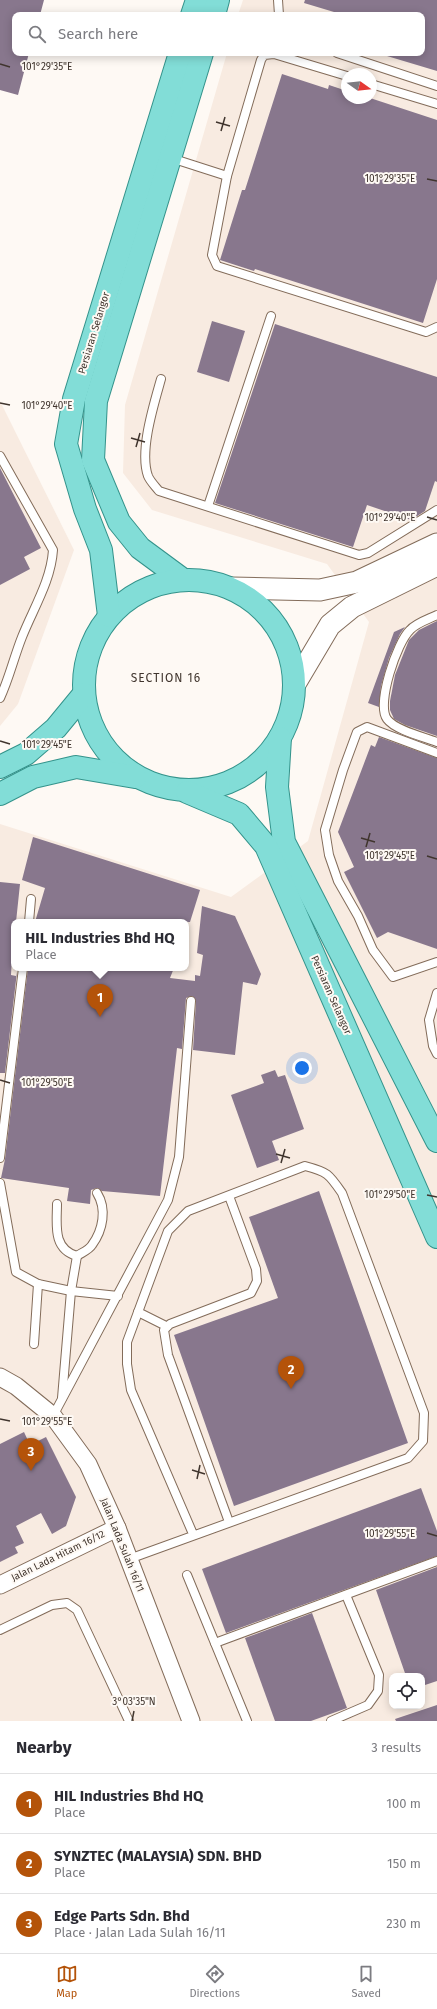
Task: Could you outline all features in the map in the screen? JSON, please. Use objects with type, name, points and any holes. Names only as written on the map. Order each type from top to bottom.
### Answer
[{"type":"main road","points":[[193,12],[197,0]]},
{"type":"main road","points":[[215,12],[218,0]]},
{"type":"main road","name":"Persiaran Selangor","points":[[109,616],[101,550],[85,509],[66,444],[74,398],[179,56]]},
{"type":"main road","points":[[182,579],[140,548],[120,522],[93,460],[96,401],[201,56]]},
{"type":"main road","points":[[0,794],[33,777],[76,767],[136,777],[160,787],[185,791],[213,788],[240,778],[263,760],[280,738],[291,712],[294,684],[290,654],[277,626],[257,604],[232,588],[208,580],[182,579],[155,585],[130,597],[109,616],[94,640],[86,666],[84,694],[92,727],[110,756],[136,777]]},
{"type":"main road","points":[[0,767],[26,754],[56,728],[84,694]]},
{"type":"main road","points":[[280,738],[277,787],[284,842],[432,1124],[437,1141]]},
{"type":"main road","name":"Persiaran Selangor","points":[[185,791],[239,814],[266,846],[437,1236]]},
{"type":"street","points":[[232,588],[320,590],[357,582],[437,544]]},
{"type":"street","points":[[294,684],[330,625],[352,607],[437,565]]},
{"type":"street","name":"Jalan Lada Sulah 16/11","points":[[0,1377],[16,1386],[53,1416],[88,1464],[117,1528],[192,1721]]},
{"type":"street","name":"Jalan Lada Hitam 16/12","points":[[0,1585],[117,1528]]},
{"type":"lane","points":[[278,0],[279,12]]},
{"type":"lane","points":[[263,56],[227,176],[212,255],[217,266],[246,277],[426,332],[437,327]]},
{"type":"lane","points":[[281,56],[341,74]]},
{"type":"lane","points":[[346,56],[437,86]]},
{"type":"lane","points":[[377,86],[437,104]]},
{"type":"lane","points":[[170,158],[227,176]]},
{"type":"lane","points":[[208,506],[271,316]]},
{"type":"lane","points":[[161,379],[151,413],[145,459],[148,477],[159,491],[359,555],[368,553],[437,510]]},
{"type":"lane","points":[[0,456],[53,550],[52,562],[44,588],[22,636],[0,698]]},
{"type":"lane","points":[[437,615],[410,630],[398,650],[385,688],[384,713],[388,720],[400,728],[437,742]]},
{"type":"lane","points":[[437,753],[367,727],[357,732],[349,751],[325,830],[329,855],[338,882],[358,916],[373,950],[393,977],[437,962]]},
{"type":"lane","points":[[29,919],[31,899]]},
{"type":"lane","points":[[0,1158],[23,971]]},
{"type":"lane","points":[[437,993],[429,1020],[437,1054]]},
{"type":"lane","points":[[53,1416],[168,1200],[179,1157],[191,1001]]},
{"type":"lane","points":[[129,1559],[193,1534],[408,1458],[418,1450],[423,1441],[425,1432],[424,1413],[342,1193],[330,1175],[319,1170],[305,1166],[188,1211],[168,1231],[127,1342],[127,1364],[131,1390],[193,1534]]},
{"type":"lane","points":[[0,1183],[16,1272],[38,1284],[71,1291],[118,1296]]},
{"type":"lane","points":[[57,1204],[57,1239],[69,1254],[77,1256],[91,1247],[99,1232],[103,1218],[103,1203],[97,1193]]},
{"type":"lane","points":[[138,1312],[166,1326],[252,1293],[257,1281],[256,1269],[229,1196]]},
{"type":"lane","points":[[61,1401],[71,1291],[77,1256]]},
{"type":"lane","points":[[34,1344],[38,1284]]},
{"type":"lane","points":[[166,1326],[164,1330],[168,1355],[229,1522]]},
{"type":"lane","points":[[215,1643],[437,1561]]},
{"type":"lane","points":[[187,1575],[247,1721]]},
{"type":"lane","points":[[331,1721],[368,1705],[378,1691],[379,1675],[346,1595]]},
{"type":"lane","points":[[0,1630],[52,1605],[67,1603],[77,1610],[129,1721]]},
{"type":"shaded area","points":[[243,0],[437,0],[437,1721],[0,1721],[0,824],[231,897],[308,841],[369,622],[327,564],[152,510],[123,473],[125,405],[226,56],[425,56],[425,12],[239,12]]},
{"type":"shaded area","points":[[0,401],[74,550],[18,704],[0,726]]},
{"type":"building","points":[[0,0],[44,0],[41,12],[12,12],[12,56],[28,56],[18,95],[0,90]]},
{"type":"building","points":[[305,0],[437,0],[437,71],[387,56],[425,56],[425,12],[334,12],[304,3]]},
{"type":"building","points":[[282,74],[328,89],[329,85],[341,89],[341,104],[377,104],[377,100],[437,120],[437,279],[423,323],[255,269],[254,271],[220,260],[242,190],[245,190]]},
{"type":"building","points":[[212,321],[245,331],[229,382],[197,372]]},
{"type":"building","points":[[275,324],[437,377],[437,482],[435,481],[425,511],[411,520],[367,505],[353,547],[215,503]]},
{"type":"building","points":[[0,468],[41,548],[24,557],[30,569],[0,585]]},
{"type":"building","points":[[437,621],[437,736],[405,725],[394,719],[390,710],[390,701],[395,675],[409,640],[419,630]]},
{"type":"building","points":[[405,627],[400,634],[389,658],[381,686],[379,707],[368,703],[394,632]]},
{"type":"building","points":[[379,737],[437,758],[437,949],[388,932],[377,938],[344,872],[354,867],[338,832],[371,745],[375,747]]},
{"type":"building","points":[[33,837],[200,890],[190,922],[189,919],[36,919],[45,888],[22,880]]},
{"type":"building","points":[[0,882],[20,884],[16,919],[11,919],[11,975],[16,976],[17,972],[5,1073],[0,1073]]},
{"type":"building","points":[[202,906],[235,916],[261,974],[257,985],[243,982],[235,1055],[193,1050],[196,1001],[192,996],[186,998],[182,1049],[177,1048],[160,1196],[102,1191],[97,1188],[91,1190],[90,1204],[67,1201],[69,1188],[1,1178],[5,1159],[28,971],[173,971],[170,978],[195,981],[195,975],[200,976],[203,955],[197,953]]},
{"type":"building","points":[[275,1070],[278,1077],[285,1075],[304,1129],[272,1141],[279,1160],[257,1168],[231,1095],[264,1083],[261,1075]]},
{"type":"building","points":[[319,1191],[408,1443],[234,1506],[174,1335],[278,1298],[249,1217]]},
{"type":"building","points":[[24,1432],[30,1445],[46,1437],[76,1497],[66,1526],[52,1534],[41,1513],[16,1526],[24,1543],[15,1547],[18,1553],[0,1562],[0,1444]]},
{"type":"building","points":[[421,1488],[437,1531],[437,1556],[226,1633],[202,1569]]},
{"type":"building","points":[[437,1567],[437,1681],[425,1685],[425,1673],[405,1673],[376,1590]]},
{"type":"building","points":[[312,1613],[347,1708],[311,1721],[275,1721],[245,1638]]},
{"type":"building","points":[[437,1705],[437,1721],[396,1721],[395,1719]]},
{"type":"place","name":"HIL Industries Bhd HQ","points":[[100,1017]]},
{"type":"place","name":"SYNZTEC (MALAYSIA) SDN. BHD","points":[[291,1389]]},
{"type":"place","name":"Edge Parts Sdn. Bhd","points":[[31,1471]]},
{"type":"district","name":"SECTION 16","points":[[166,678]]}]
